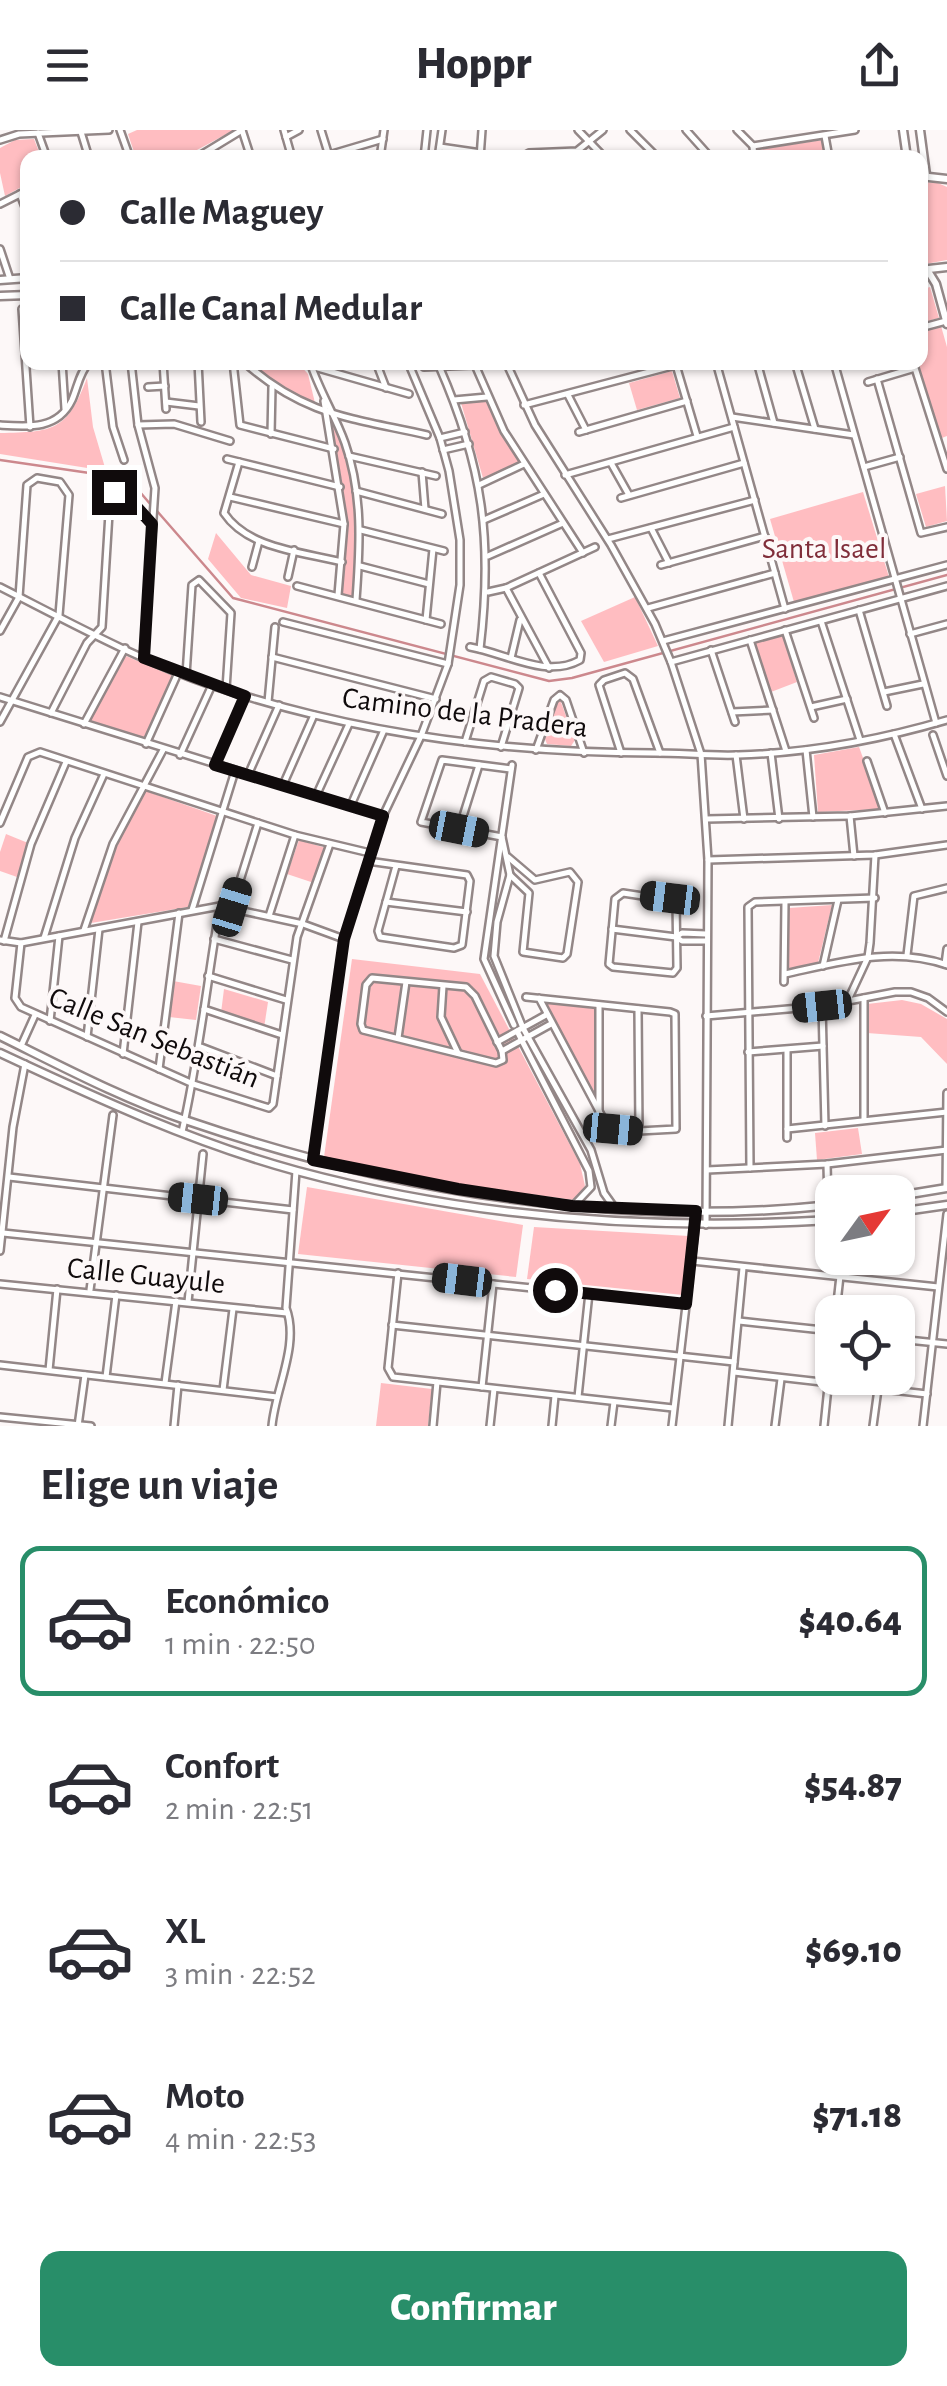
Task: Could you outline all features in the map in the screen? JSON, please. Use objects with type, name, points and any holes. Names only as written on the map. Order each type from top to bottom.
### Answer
[{"type":"main road","points":[[928,275],[936,286],[947,323]]},
{"type":"main road","points":[[0,280],[20,278]]},
{"type":"main road","points":[[0,1036],[185,1120],[313,1160],[458,1189],[572,1206],[707,1211],[815,1206]]},
{"type":"main road","points":[[0,1053],[182,1132],[296,1171],[454,1204],[569,1220],[696,1225],[815,1221]]},
{"type":"main road","points":[[915,1193],[946,1188]]},
{"type":"main road","points":[[915,1210],[947,1205]]},
{"type":"street","points":[[0,140],[8,133],[109,130]]},
{"type":"street","points":[[215,150],[242,130]]},
{"type":"street","points":[[285,134],[299,130]]},
{"type":"street","points":[[381,150],[384,130]]},
{"type":"street","points":[[439,150],[442,130]]},
{"type":"street","points":[[578,130],[598,150]]},
{"type":"street","points":[[578,150],[602,130]]},
{"type":"street","points":[[630,130],[650,150]]},
{"type":"street","points":[[737,130],[753,150]]},
{"type":"street","points":[[753,146],[855,130]]},
{"type":"street","points":[[38,133],[44,150]]},
{"type":"street","points":[[824,136],[827,150]]},
{"type":"street","points":[[348,150],[383,139]]},
{"type":"street","points":[[440,147],[455,150]]},
{"type":"street","points":[[0,204],[20,194]]},
{"type":"street","points":[[0,250],[10,279]]},
{"type":"street","points":[[27,370],[30,427]]},
{"type":"street","points":[[62,370],[65,411]]},
{"type":"street","points":[[0,426],[30,427],[51,422],[65,411],[85,370]]},
{"type":"street","points":[[105,370],[113,427],[124,460]]},
{"type":"street","points":[[132,370],[138,424],[152,470],[154,498],[144,658]]},
{"type":"street","points":[[164,370],[166,406],[199,406]]},
{"type":"street","points":[[198,370],[200,422]]},
{"type":"street","points":[[234,370],[239,422],[334,449]]},
{"type":"street","points":[[253,370],[299,403],[427,436]]},
{"type":"street","points":[[312,370],[333,414],[356,491],[361,530],[356,600]]},
{"type":"street","points":[[320,370],[409,394]]},
{"type":"street","points":[[379,370],[386,388]]},
{"type":"street","points":[[313,1160],[344,939],[383,816],[421,736],[449,662],[460,585],[460,540],[443,450],[411,370]]},
{"type":"street","points":[[440,370],[465,432],[479,485],[487,557],[480,649]]},
{"type":"street","points":[[477,370],[487,397],[524,464],[583,552]]},
{"type":"street","points":[[509,370],[524,405],[647,608],[670,659],[702,754],[708,860],[706,1225]]},
{"type":"street","points":[[524,405],[655,370]]},
{"type":"street","points":[[678,370],[698,438]]},
{"type":"street","points":[[718,370],[786,609]]},
{"type":"street","points":[[759,370],[774,422]]},
{"type":"street","points":[[797,370],[815,428]]},
{"type":"street","points":[[836,370],[936,723]]},
{"type":"street","points":[[868,382],[908,370]]},
{"type":"street","points":[[916,370],[947,470]]},
{"type":"street","points":[[878,378],[922,534],[947,527]]},
{"type":"street","points":[[148,386],[165,386]]},
{"type":"street","points":[[271,434],[272,387]]},
{"type":"street","points":[[323,395],[344,524],[338,596]]},
{"type":"street","points":[[568,395],[582,431],[687,402]]},
{"type":"street","points":[[454,400],[487,397]]},
{"type":"street","points":[[732,417],[854,435]]},
{"type":"street","points":[[138,424],[174,424],[230,441]]},
{"type":"street","points":[[565,475],[734,427]]},
{"type":"street","points":[[440,438],[465,432]]},
{"type":"street","points":[[938,444],[947,442]]},
{"type":"street","points":[[443,450],[469,444]]},
{"type":"street","points":[[348,456],[436,476]]},
{"type":"street","points":[[863,467],[900,457]]},
{"type":"street","points":[[227,459],[340,487]]},
{"type":"street","points":[[239,462],[225,515],[240,532],[259,541],[342,562]]},
{"type":"street","points":[[610,462],[629,496]]},
{"type":"street","points":[[621,498],[744,463]]},
{"type":"street","points":[[479,485],[524,464]]},
{"type":"street","points":[[422,472],[424,509]]},
{"type":"street","points":[[0,632],[19,597],[29,481],[37,478],[65,485],[69,495],[59,615],[0,722]]},
{"type":"street","points":[[356,491],[442,514]]},
{"type":"street","points":[[50,713],[87,643],[103,623],[110,497],[114,492],[124,493],[152,524]]},
{"type":"street","points":[[484,520],[544,494]]},
{"type":"street","points":[[229,496],[344,524]]},
{"type":"street","points":[[607,539],[755,500]]},
{"type":"street","points":[[487,557],[563,523]]},
{"type":"street","points":[[651,528],[669,563]]},
{"type":"street","points":[[361,530],[444,551]]},
{"type":"street","points":[[661,565],[765,536]]},
{"type":"street","points":[[252,567],[259,541]]},
{"type":"street","points":[[486,592],[506,588],[595,547]]},
{"type":"street","points":[[426,620],[432,549]]},
{"type":"street","points":[[288,576],[294,550]]},
{"type":"street","points":[[664,644],[895,583],[947,565]]},
{"type":"street","points":[[358,566],[430,584]]},
{"type":"street","points":[[470,647],[550,668],[577,662],[581,653],[539,573]]},
{"type":"street","points":[[647,608],[776,573]]},
{"type":"street","points":[[146,744],[182,674],[192,585],[196,580],[208,586],[231,618],[226,690]]},
{"type":"street","points":[[298,586],[441,624]]},
{"type":"street","points":[[670,659],[947,586]]},
{"type":"street","name":"Camino de la Pradera","points":[[0,587],[144,658],[226,690],[314,716],[421,736],[584,753],[736,755],[806,750],[947,720]]},
{"type":"street","points":[[506,588],[550,668]]},
{"type":"street","points":[[859,610],[888,706]]},
{"type":"street","points":[[511,658],[521,617]]},
{"type":"street","points":[[822,621],[860,740]]},
{"type":"street","points":[[283,622],[449,662]]},
{"type":"street","points":[[910,634],[947,625]]},
{"type":"street","points":[[268,702],[276,627]]},
{"type":"street","points":[[784,630],[814,718]]},
{"type":"street","points":[[750,640],[786,752]]},
{"type":"street","points":[[84,724],[125,648]]},
{"type":"street","points":[[711,650],[735,722]]},
{"type":"street","points":[[272,657],[436,698]]},
{"type":"street","points":[[621,753],[598,685],[625,674],[633,679],[660,753]]},
{"type":"street","points":[[464,742],[484,681],[491,677],[518,688],[501,746]]},
{"type":"street","points":[[884,692],[923,684]]},
{"type":"street","points":[[180,755],[212,685]]},
{"type":"street","points":[[536,750],[554,700],[560,695],[566,700],[584,753]]},
{"type":"street","points":[[215,765],[245,696]]},
{"type":"street","points":[[0,697],[383,816]]},
{"type":"street","points":[[810,707],[847,699]]},
{"type":"street","points":[[248,775],[279,705]]},
{"type":"street","points":[[732,712],[773,710]]},
{"type":"street","points":[[282,786],[314,716]]},
{"type":"street","points":[[316,796],[349,724]]},
{"type":"street","points":[[350,806],[384,730]]},
{"type":"street","points":[[894,734],[922,809]]},
{"type":"street","points":[[933,735],[947,776]]},
{"type":"street","points":[[84,930],[113,844],[163,750]]},
{"type":"street","points":[[806,750],[814,818]]},
{"type":"street","points":[[0,822],[32,753],[40,752],[396,866],[467,875],[470,880],[464,941],[454,948],[380,937],[378,932],[396,866]]},
{"type":"street","points":[[771,753],[778,819]]},
{"type":"street","points":[[736,755],[744,819]]},
{"type":"street","points":[[502,837],[421,822],[442,760],[512,767],[502,837],[484,959],[518,1028],[591,1150],[607,1200],[616,1209]]},
{"type":"street","points":[[867,761],[885,813]]},
{"type":"street","points":[[66,762],[31,844],[2,941],[22,942],[220,906],[303,924],[344,939]]},
{"type":"street","points":[[459,829],[480,766]]},
{"type":"street","points":[[192,910],[236,771]]},
{"type":"street","points":[[44,938],[74,838],[104,774]]},
{"type":"street","points":[[706,820],[850,816],[947,806]]},
{"type":"street","points":[[850,816],[854,856]]},
{"type":"street","points":[[232,907],[258,823]]},
{"type":"street","points":[[269,916],[295,835]]},
{"type":"street","points":[[502,837],[510,875],[494,956],[518,1028]]},
{"type":"street","points":[[200,1047],[278,1076],[292,960],[330,844]]},
{"type":"street","points":[[708,860],[875,855],[947,845]]},
{"type":"street","points":[[848,1000],[868,957],[875,855]]},
{"type":"street","points":[[506,856],[535,880],[570,872],[575,876],[578,882],[567,954],[563,958],[523,952],[529,892],[510,875]]},
{"type":"street","points":[[907,955],[915,894],[947,888]]},
{"type":"street","points":[[620,893],[670,898],[677,904],[673,973],[614,967],[608,960],[612,929],[615,899],[620,893]]},
{"type":"street","points":[[750,1168],[747,911],[755,902],[875,898]]},
{"type":"street","points":[[824,966],[838,900]]},
{"type":"street","points":[[386,902],[467,912]]},
{"type":"street","points":[[784,982],[785,902]]},
{"type":"street","points":[[182,1132],[200,1047],[207,975],[220,906]]},
{"type":"street","points":[[159,1070],[179,913]]},
{"type":"street","points":[[123,1055],[138,922]]},
{"type":"street","points":[[86,1038],[99,929]]},
{"type":"street","points":[[612,929],[706,938]]},
{"type":"street","points":[[50,1021],[59,936]]},
{"type":"street","points":[[214,939],[292,960]]},
{"type":"street","name":"Calle San Sebastián","points":[[22,942],[15,998],[17,1005],[35,1015],[193,1084],[265,1108],[273,1104],[278,1076]]},
{"type":"street","points":[[785,974],[868,957],[907,955],[946,965],[947,949]]},
{"type":"street","points":[[207,975],[286,1000]]},
{"type":"street","points":[[372,978],[443,986],[471,991],[503,1060],[496,1063],[361,1028],[366,985],[372,978]]},
{"type":"street","points":[[398,1038],[406,982]]},
{"type":"street","points":[[443,986],[441,1018],[458,1052]]},
{"type":"street","points":[[706,1016],[822,1006],[912,992],[947,1012]]},
{"type":"street","points":[[526,997],[539,998],[599,1005],[638,1008],[674,1014],[676,1129],[639,1131],[607,1126],[539,998]]},
{"type":"street","points":[[864,998],[864,1121]]},
{"type":"street","points":[[599,1005],[599,1112]]},
{"type":"street","points":[[822,1006],[825,1126]]},
{"type":"street","points":[[638,1008],[639,1131]]},
{"type":"street","points":[[203,1009],[282,1036]]},
{"type":"street","points":[[497,1042],[546,1014]]},
{"type":"street","points":[[21,1046],[35,1015]]},
{"type":"street","points":[[502,1051],[551,1024]]},
{"type":"street","points":[[526,1038],[582,1154],[591,1182],[588,1193],[572,1206]]},
{"type":"street","points":[[748,1052],[823,1046]]},
{"type":"street","points":[[786,1138],[787,1050]]},
{"type":"street","points":[[0,1251],[13,1126],[25,1064]]},
{"type":"street","points":[[946,1188],[947,1093]]},
{"type":"street","points":[[787,1129],[946,1112]]},
{"type":"street","points":[[90,1292],[113,1115]]},
{"type":"street","points":[[0,1125],[13,1126]]},
{"type":"street","points":[[707,1170],[827,1164],[946,1150]]},
{"type":"street","points":[[188,1302],[204,1154]]},
{"type":"street","points":[[827,1164],[828,1175]]},
{"type":"street","points":[[272,1426],[277,1396],[283,1387],[290,1320],[289,1263],[296,1171]]},
{"type":"street","points":[[9,1177],[292,1210]]},
{"type":"street","points":[[591,1182],[602,1183]]},
{"type":"street","points":[[672,1426],[696,1211]]},
{"type":"street","points":[[923,1426],[947,1214]]},
{"type":"street","points":[[3,1233],[686,1304]]},
{"type":"street","points":[[692,1262],[938,1288]]},
{"type":"street","points":[[728,1426],[744,1268]]},
{"type":"street","points":[[398,1272],[388,1368],[393,1377],[674,1408]]},
{"type":"street","points":[[837,1295],[839,1276]]},
{"type":"street","name":"Calle Guayule","points":[[0,1284],[287,1313]]},
{"type":"street","points":[[482,1387],[494,1284]]},
{"type":"street","points":[[48,1370],[57,1289]]},
{"type":"street","points":[[106,1377],[116,1294]]},
{"type":"street","points":[[578,1397],[589,1294]]},
{"type":"street","points":[[164,1383],[176,1302]]},
{"type":"street","points":[[223,1390],[233,1308]]},
{"type":"street","points":[[739,1322],[815,1329]]},
{"type":"street","points":[[392,1325],[734,1362]]},
{"type":"street","points":[[915,1341],[947,1344]]},
{"type":"street","points":[[0,1365],[277,1396]]},
{"type":"street","points":[[734,1372],[815,1382]]},
{"type":"street","points":[[78,1425],[85,1374]]},
{"type":"street","points":[[775,1426],[780,1378]]},
{"type":"street","points":[[433,1426],[437,1382]]},
{"type":"street","points":[[174,1426],[178,1385]]},
{"type":"street","points":[[490,1426],[494,1389]]},
{"type":"street","points":[[915,1393],[927,1394]]},
{"type":"street","points":[[824,1426],[827,1395]]},
{"type":"street","points":[[873,1426],[877,1395]]},
{"type":"street","points":[[552,1426],[555,1396]]},
{"type":"street","points":[[611,1426],[614,1402]]},
{"type":"street","points":[[0,1418],[91,1426]]},
{"type":"green space","points":[[137,130],[234,130],[197,150],[133,150],[128,134]]},
{"type":"green space","points":[[34,139],[38,150],[20,150],[20,188],[5,196],[0,148],[15,140]]},
{"type":"green space","points":[[822,140],[824,150],[755,150]]},
{"type":"green space","points":[[928,182],[947,187],[947,260],[928,264]]},
{"type":"green space","points":[[928,288],[939,318],[928,321]]},
{"type":"green space","points":[[941,326],[947,347],[947,436],[939,439],[920,370],[928,370],[928,329]]},
{"type":"green space","points":[[261,370],[304,370],[315,403],[280,389]]},
{"type":"green space","points":[[672,371],[680,398],[637,410],[629,383]]},
{"type":"green space","points":[[87,378],[93,427],[106,471],[0,454],[0,433],[56,425],[73,409]]},
{"type":"green space","points":[[486,400],[520,462],[483,478],[461,403]]},
{"type":"green space","points":[[334,426],[348,468],[356,511],[353,598],[340,595],[345,510],[340,468],[329,427]]},
{"type":"green space","points":[[945,486],[947,521],[926,527],[916,494]]},
{"type":"green space","name":"Santa Isael","points":[[863,492],[889,577],[794,602],[770,519]]},
{"type":"green space","points":[[216,533],[251,575],[291,586],[287,608],[241,598],[208,559]]},
{"type":"green space","points":[[635,597],[658,646],[604,662],[581,621]]},
{"type":"green space","points":[[782,634],[797,682],[771,692],[754,642]]},
{"type":"green space","points":[[126,656],[173,676],[146,740],[90,720]]},
{"type":"green space","points":[[559,697],[575,740],[571,746],[547,744],[545,739]]},
{"type":"green space","points":[[859,747],[882,809],[818,812],[814,755]]},
{"type":"green space","points":[[143,790],[217,816],[188,907],[91,923],[114,853]]},
{"type":"green space","points":[[6,834],[28,843],[17,877],[0,871],[0,852]]},
{"type":"green space","points":[[299,840],[326,848],[314,883],[287,874]]},
{"type":"green space","points":[[832,905],[818,963],[787,969],[789,908]]},
{"type":"green space","points":[[352,959],[480,974],[580,1164],[585,1186],[574,1200],[446,1183],[324,1157]]},
{"type":"green space","points":[[173,981],[201,986],[196,1020],[169,1017]]},
{"type":"green space","points":[[224,989],[268,1002],[264,1028],[221,1013]]},
{"type":"green space","points":[[902,1000],[921,1004],[947,1019],[947,1064],[921,1037],[867,1033],[867,1004]]},
{"type":"green space","points":[[549,1001],[594,1009],[596,1094],[592,1094],[545,1006]]},
{"type":"green space","points":[[858,1128],[862,1154],[817,1160],[815,1133]]},
{"type":"green space","points":[[307,1187],[523,1225],[516,1277],[298,1254]]},
{"type":"green space","points":[[534,1227],[689,1236],[683,1295],[527,1279]]},
{"type":"green space","points":[[381,1383],[432,1389],[428,1426],[376,1426]]},
{"type":"waterway","points":[[0,460],[117,477],[134,485],[151,505]]},
{"type":"waterway","points":[[157,511],[233,598],[549,681],[572,678],[947,575]]},
{"type":"route","points":[[114,492],[130,498],[152,524],[144,658],[245,696],[215,765],[383,816],[344,939],[313,1160],[458,1189],[572,1206],[696,1211],[686,1304],[555,1290]]}]
